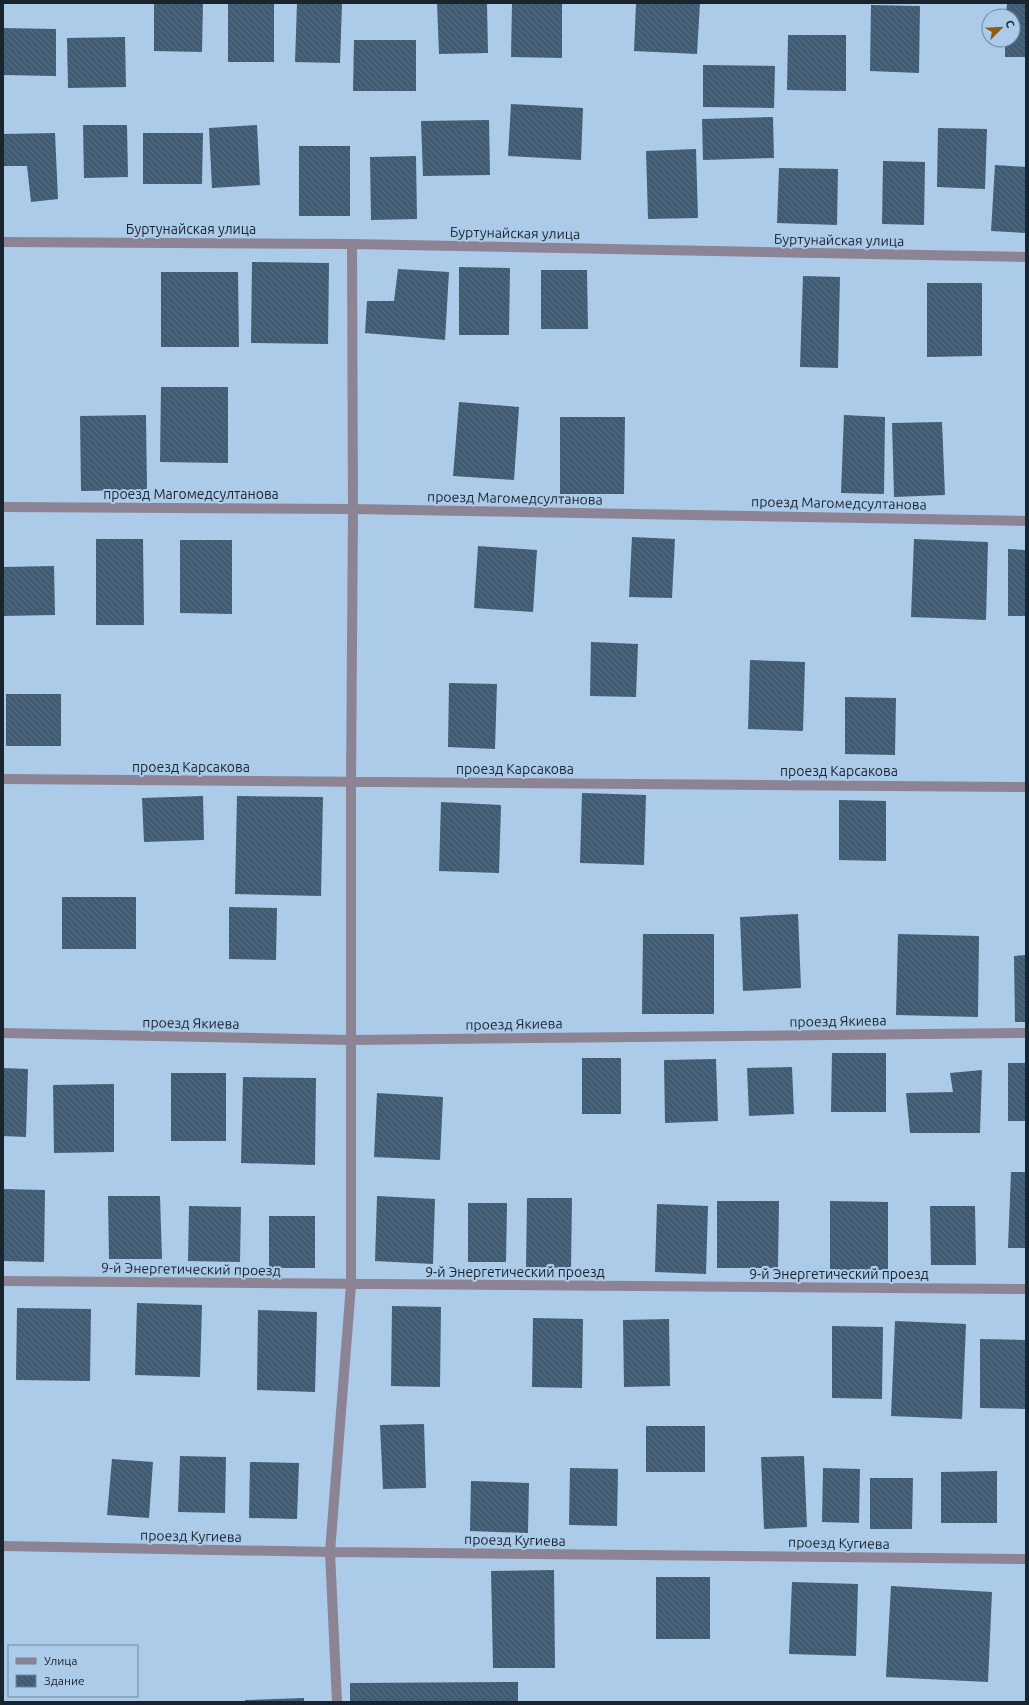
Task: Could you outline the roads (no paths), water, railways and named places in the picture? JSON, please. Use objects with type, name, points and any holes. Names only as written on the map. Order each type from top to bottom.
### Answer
[{"type":"street","name":"Буртунайская улица","points":[[3,242],[352,244],[1026,257]]},
{"type":"street","points":[[337,1702],[330,1552],[351,1285],[351,782],[354,509],[352,244]]},
{"type":"street","name":"проезд Магомедсултанова","points":[[3,507],[354,509],[1026,521]]},
{"type":"street","name":"проезд Карсакова","points":[[3,779],[1026,787]]},
{"type":"street","name":"проезд Якиева","points":[[3,1034],[351,1040],[1026,1033]]},
{"type":"street","name":"9-й Энергетический проезд","points":[[3,1281],[351,1285],[1026,1289]]},
{"type":"street","name":"проезд Кугиева","points":[[3,1546],[330,1552],[1026,1559]]}]
